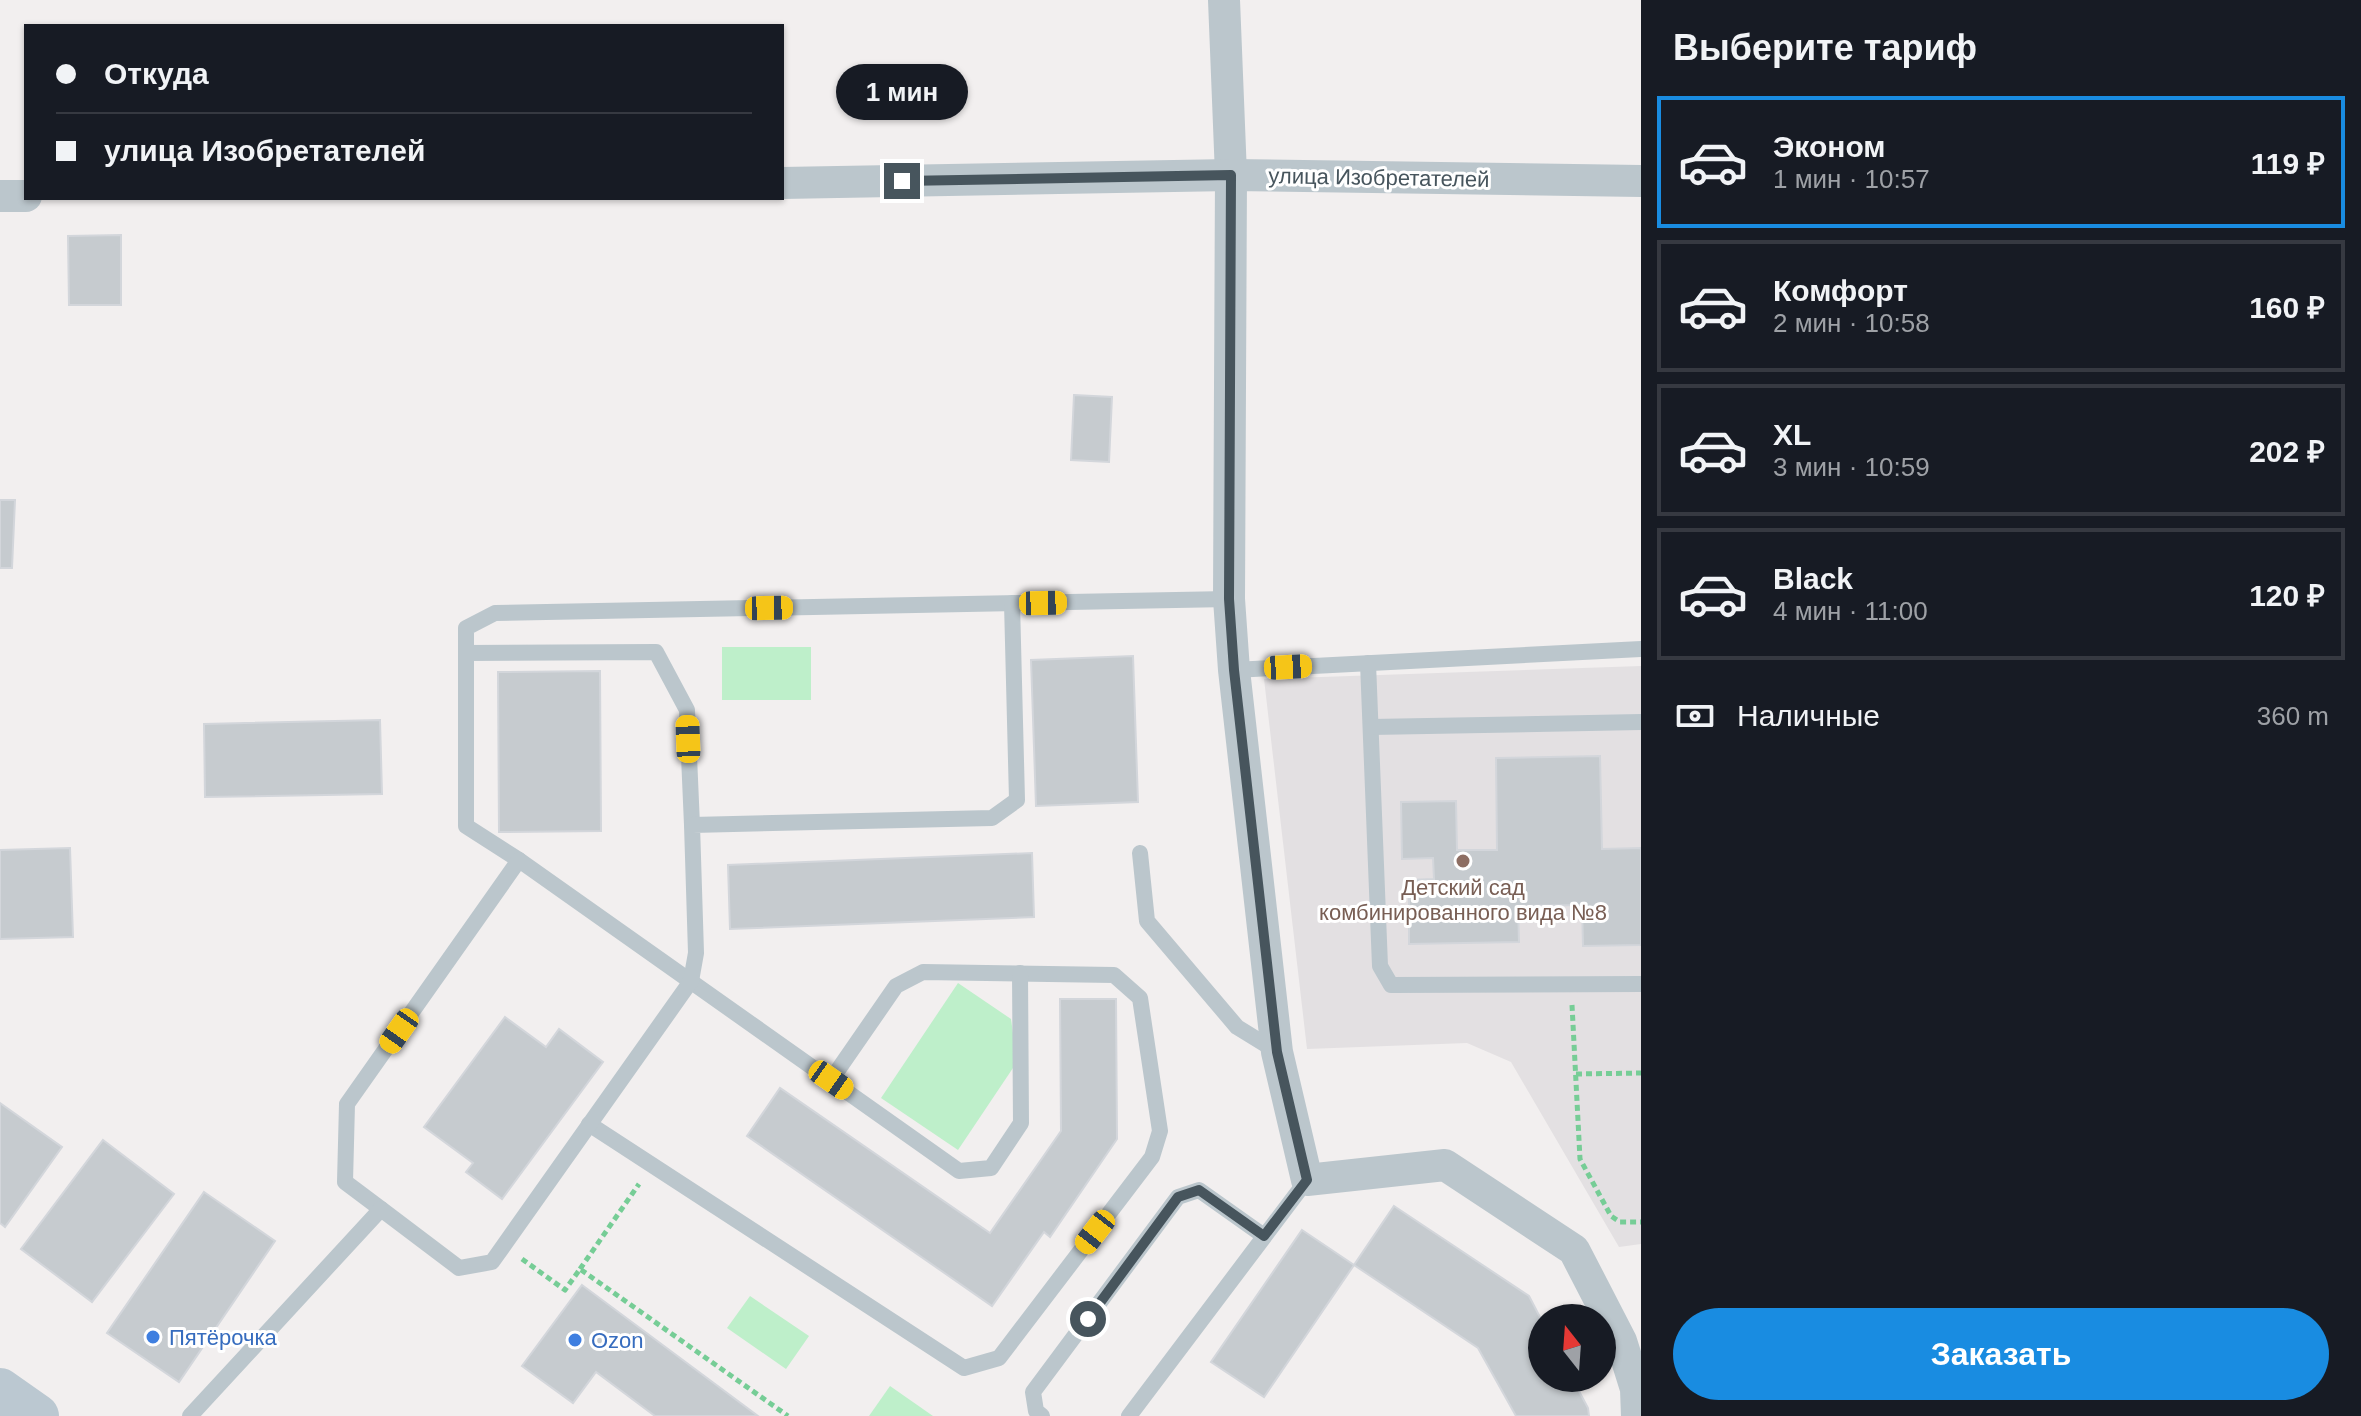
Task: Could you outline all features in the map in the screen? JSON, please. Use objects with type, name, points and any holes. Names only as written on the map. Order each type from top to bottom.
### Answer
[{"type":"street","points":[[1224,0],[1231,175],[1229,599],[1234,670],[1277,1052],[1307,1180],[1445,1165],[1574,1250],[1631,1339],[1638,1398]]},
{"type":"street","name":"улица Изобретателей","points":[[784,183],[1231,175],[1641,181]]},
{"type":"street","points":[[0,196],[24,196]]},
{"type":"lane","points":[[1020,973],[1021,1123],[991,1168],[959,1171],[519,860],[466,826],[466,628],[495,613],[1229,599]]},
{"type":"lane","points":[[692,825],[992,818],[1017,800],[1012,603]]},
{"type":"lane","points":[[1234,670],[1641,649]]},
{"type":"lane","points":[[466,653],[656,652],[687,710],[696,953],[691,981],[492,1262],[459,1268],[345,1182],[347,1104],[519,860]]},
{"type":"lane","points":[[1368,663],[1380,966],[1391,985],[1641,984]]},
{"type":"lane","points":[[1371,727],[1641,722]]},
{"type":"lane","points":[[1140,853],[1147,921],[1237,1027],[1277,1052]]},
{"type":"lane","points":[[589,1124],[964,1368],[999,1358],[1152,1157],[1160,1131],[1140,998],[1114,975],[923,972],[896,986],[831,1080]]},
{"type":"lane","points":[[1129,1416],[1307,1180]]},
{"type":"lane","points":[[1042,1416],[1036,1411],[1033,1392],[1178,1197],[1199,1190],[1264,1236]]},
{"type":"lane","points":[[190,1416],[381,1209]]},
{"type":"path","points":[[1571,984],[1580,1159],[1611,1216],[1620,1222],[1641,1222]]},
{"type":"path","points":[[1576,1074],[1641,1073]]},
{"type":"path","points":[[503,1246],[565,1290],[652,1165]]},
{"type":"path","points":[[580,1269],[788,1416]]},
{"type":"shaded area","name":"Детский сад комбинированного вида №8","points":[[1641,666],[1641,1244],[1619,1247],[1511,1062],[1467,1043],[1307,1049],[1264,679]]},
{"type":"green space","points":[[722,647],[811,647],[811,700],[722,700]]},
{"type":"green space","points":[[958,983],[1011,1019],[1017,1062],[958,1150],[881,1098]]},
{"type":"green space","points":[[750,1296],[809,1336],[786,1369],[727,1328]]},
{"type":"green space","points":[[890,1386],[933,1416],[869,1416]]},
{"type":"building","points":[[121,235],[121,305],[69,305],[68,236]]},
{"type":"building","points":[[1074,395],[1112,397],[1109,462],[1071,460]]},
{"type":"building","points":[[0,500],[15,500],[12,568],[0,568]]},
{"type":"building","points":[[1133,656],[1138,802],[1036,806],[1031,660]]},
{"type":"building","points":[[600,671],[601,831],[499,832],[498,672]]},
{"type":"building","points":[[380,720],[382,794],[205,797],[204,724]]},
{"type":"building","points":[[1600,756],[1602,849],[1641,848],[1641,945],[1583,946],[1582,905],[1518,906],[1519,942],[1409,944],[1409,880],[1434,879],[1433,858],[1402,859],[1401,802],[1456,801],[1457,850],[1497,850],[1496,758]]},
{"type":"building","points":[[70,848],[73,937],[0,939],[0,850]]},
{"type":"building","points":[[1032,853],[1034,917],[730,929],[728,865]]},
{"type":"building","points":[[1060,999],[1116,999],[1117,1139],[1050,1237],[1044,1232],[992,1306],[747,1136],[780,1088],[990,1233],[1061,1131]]},
{"type":"building","points":[[505,1017],[546,1047],[559,1029],[603,1062],[502,1199],[466,1172],[473,1163],[424,1127]]},
{"type":"building","points":[[0,1103],[62,1147],[5,1227],[0,1223]]},
{"type":"building","points":[[103,1140],[174,1194],[92,1302],[21,1249]]},
{"type":"building","points":[[204,1192],[275,1241],[179,1382],[107,1333]]},
{"type":"building","points":[[1394,1206],[1529,1296],[1533,1304],[1528,1304],[1528,1392],[1579,1392],[1589,1416],[1516,1416],[1478,1348],[1354,1265]]},
{"type":"building","points":[[1302,1230],[1354,1265],[1264,1397],[1211,1362]]},
{"type":"building","points":[[582,1285],[758,1416],[655,1416],[596,1372],[573,1403],[522,1366]]},
{"type":"place","name":"Детский сад комбинированного вида №8","points":[[1463,861]]},
{"type":"place","name":"Пятёрочка","points":[[153,1337]]},
{"type":"place","name":"Ozon","points":[[575,1340]]},
{"type":"route","points":[[902,181],[1231,175],[1229,599],[1234,670],[1277,1052],[1307,1180],[1264,1236],[1199,1190],[1178,1197],[1088,1319]]}]
